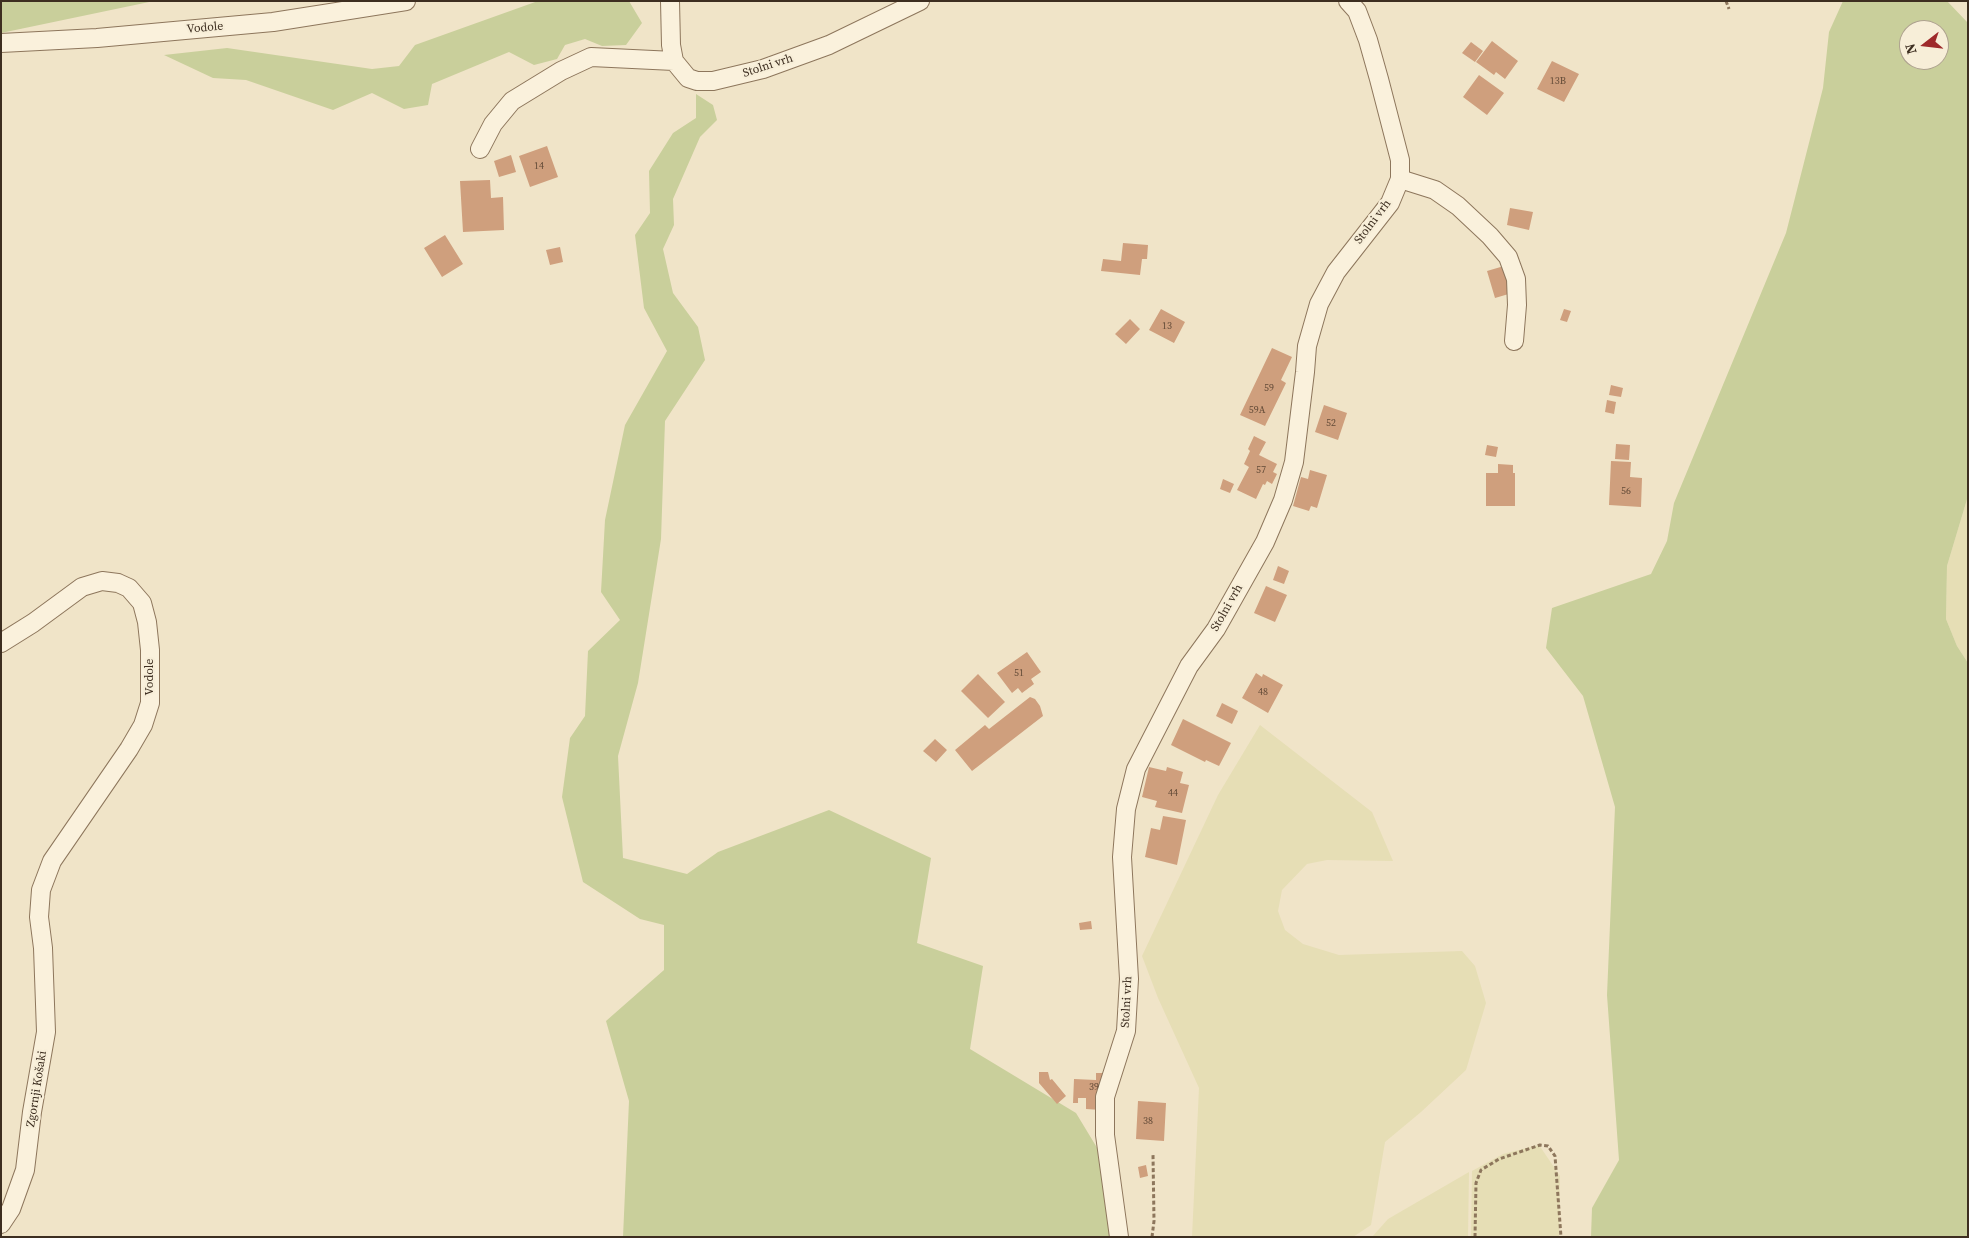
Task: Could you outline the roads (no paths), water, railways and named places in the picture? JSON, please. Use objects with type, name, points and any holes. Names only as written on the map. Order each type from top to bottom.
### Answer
[{"type":"street","name":"Vodole","points":[[1,43],[97,38],[273,22],[406,1]]},
{"type":"street","points":[[480,149],[493,124],[512,101],[561,71],[591,57],[674,61],[671,45],[670,1]]},
{"type":"street","name":"Stolni vrh","points":[[674,61],[688,78],[697,81],[713,82],[731,78],[763,69],[830,45],[920,1]]},
{"type":"street","name":"Stolni vrh","points":[[1119,1237],[1105,1135],[1105,1097],[1126,1031],[1129,979],[1122,857],[1126,809],[1136,769],[1185,674],[1216,629],[1265,542],[1283,500],[1294,462],[1306,372],[1307,346],[1320,304],[1336,272],[1390,203],[1400,179],[1400,160],[1377,71],[1357,11],[1348,1]]},
{"type":"street","points":[[1400,179],[1435,190],[1458,206],[1490,236],[1508,257],[1516,279],[1517,305],[1514,341]]},
{"type":"street","name":"Vodole","points":[[1,643],[33,623],[82,587],[102,581],[118,583],[129,588],[142,602],[147,622],[150,650],[150,703],[143,724],[129,749],[52,861],[41,890],[40,916],[43,948]]},
{"type":"street","name":"Zgornji Košaki","points":[[1,1224],[11,1209],[25,1170],[32,1112],[46,1032],[43,948]]}]
